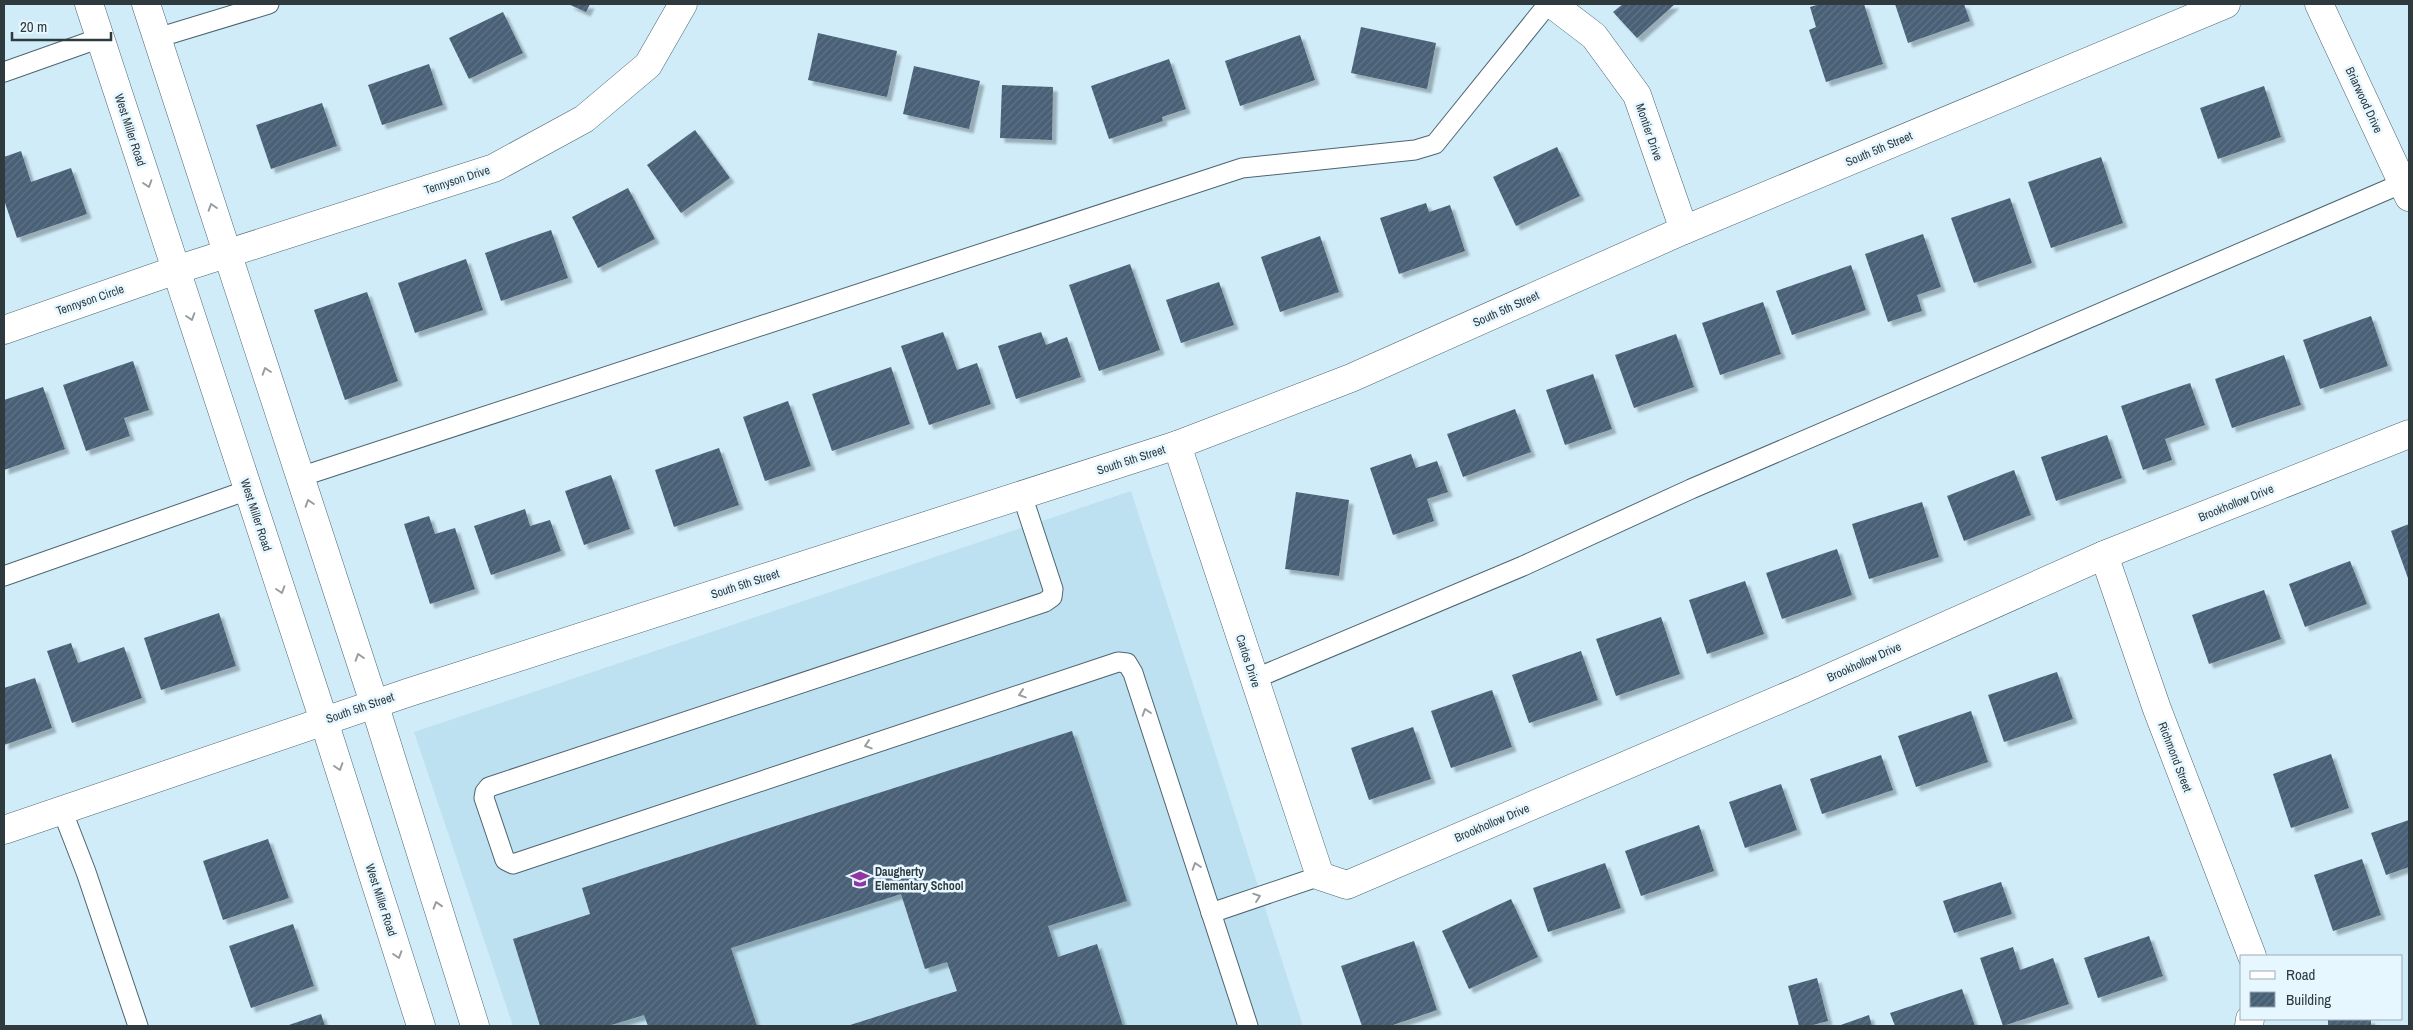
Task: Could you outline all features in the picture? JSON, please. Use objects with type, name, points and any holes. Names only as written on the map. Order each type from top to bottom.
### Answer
[{"type":"street","name":"West Miller Road","points":[[89,4],[324,721],[421,1026]]},
{"type":"street","points":[[146,4],[374,703],[475,1026]]},
{"type":"street","name":"Tennyson Drive","points":[[176,270],[494,168],[584,119],[648,65],[683,4]]},
{"type":"street","name":"Montier Drive","points":[[1552,4],[1594,36],[1637,96],[1684,230]]},
{"type":"street","name":"South 5th Street","points":[[4,830],[374,703],[1177,445],[1351,378],[1684,230],[2226,4]]},
{"type":"street","name":"Briarwood Drive","points":[[2318,4],[2406,190]]},
{"type":"street","name":"Tennyson Circle","points":[[4,330],[176,270]]},
{"type":"street","name":"Brookhollow Drive","points":[[1320,876],[1348,886],[1804,689],[2104,555],[2409,434]]},
{"type":"street","name":"Carlos Drive","points":[[1177,445],[1320,876]]},
{"type":"street","name":"Richmond Street","points":[[2104,555],[2157,709],[2252,955]]},
{"type":"lane","points":[[157,38],[269,4]]},
{"type":"lane","points":[[300,477],[1242,168],[1414,150],[1436,144],[1548,4]]},
{"type":"lane","points":[[4,72],[100,38]]},
{"type":"lane","points":[[1254,679],[1523,566],[1700,485],[2406,190]]},
{"type":"lane","points":[[4,576],[248,490]]},
{"type":"lane","points":[[1022,495],[1053,589],[1052,598],[1045,602],[489,787],[485,792],[484,798],[505,860],[512,864],[1118,662],[1127,663],[1133,673],[1248,1026]]},
{"type":"lane","points":[[62,810],[86,872],[138,1026]]},
{"type":"lane","points":[[1211,913],[1320,876]]},
{"type":"shaded area","name":"Daugherty Elementary School","points":[[1131,491],[1303,1026],[513,1026],[414,732]]},
{"type":"building","points":[[568,4],[590,4],[586,12]]},
{"type":"building","points":[[1623,4],[1675,4],[1637,38],[1613,12]]},
{"type":"building","points":[[1820,4],[1864,4],[1883,64],[1826,82],[1809,30],[1816,27],[1810,7]]},
{"type":"building","points":[[1895,4],[1964,4],[1970,21],[1908,43]]},
{"type":"building","points":[[503,12],[523,53],[469,79],[449,38]]},
{"type":"building","points":[[1361,27],[1436,43],[1427,89],[1351,73]]},
{"type":"building","points":[[818,33],[897,51],[887,97],[808,80]]},
{"type":"building","points":[[1300,35],[1315,80],[1240,106],[1225,61]]},
{"type":"building","points":[[1169,59],[1186,109],[1162,117],[1163,121],[1109,139],[1091,86]]},
{"type":"building","points":[[429,64],[443,105],[382,125],[368,85]]},
{"type":"building","points":[[914,66],[980,81],[969,129],[903,114]]},
{"type":"building","points":[[1002,85],[1053,87],[1052,140],[1000,138]]},
{"type":"building","points":[[2264,86],[2281,137],[2218,159],[2200,108]]},
{"type":"building","points":[[322,103],[337,146],[271,169],[256,125]]},
{"type":"building","points":[[695,130],[730,178],[681,213],[647,165]]},
{"type":"building","points":[[1557,147],[1580,196],[1516,226],[1493,177]]},
{"type":"building","points":[[21,151],[31,182],[71,168],[87,214],[17,238],[4,200],[4,157]]},
{"type":"building","points":[[2101,157],[2123,223],[2051,248],[2028,182]]},
{"type":"building","points":[[628,188],[655,239],[598,268],[572,217]]},
{"type":"building","points":[[2010,198],[2032,263],[1974,283],[1951,218]]},
{"type":"building","points":[[1426,203],[1429,212],[1450,205],[1465,251],[1399,274],[1380,218]]},
{"type":"building","points":[[551,230],[568,278],[501,301],[485,253]]},
{"type":"building","points":[[1923,234],[1941,287],[1917,295],[1922,311],[1888,322],[1865,254]]},
{"type":"building","points":[[1320,236],[1339,292],[1280,312],[1261,257]]},
{"type":"building","points":[[466,259],[483,310],[415,333],[398,283]]},
{"type":"building","points":[[1130,264],[1160,350],[1099,371],[1069,285]]},
{"type":"building","points":[[1851,265],[1866,310],[1792,335],[1776,291]]},
{"type":"building","points":[[1219,282],[1234,325],[1181,343],[1166,300]]},
{"type":"building","points":[[367,292],[398,381],[345,400],[314,310]]},
{"type":"building","points":[[1763,302],[1781,354],[1720,375],[1702,323]]},
{"type":"building","points":[[2371,316],[2388,366],[2320,389],[2303,340]]},
{"type":"building","points":[[943,332],[957,370],[977,363],[991,404],[929,425],[901,346]]},
{"type":"building","points":[[1041,332],[1046,345],[1067,337],[1081,377],[1016,399],[998,346]]},
{"type":"building","points":[[1676,334],[1694,387],[1634,408],[1615,355]]},
{"type":"building","points":[[2284,355],[2301,405],[2232,428],[2215,379]]},
{"type":"building","points":[[133,361],[149,410],[124,418],[130,436],[86,451],[63,385]]},
{"type":"building","points":[[891,367],[910,424],[832,451],[812,394]]},
{"type":"building","points":[[1593,374],[1612,429],[1565,445],[1546,390]]},
{"type":"building","points":[[2190,383],[2205,425],[2165,439],[2172,460],[2143,470],[2121,406]]},
{"type":"building","points":[[43,387],[65,449],[4,470],[4,400]]},
{"type":"building","points":[[788,401],[811,466],[765,481],[743,417]]},
{"type":"building","points":[[1515,409],[1531,452],[1463,477],[1447,434]]},
{"type":"building","points":[[2107,435],[2122,478],[2056,501],[2041,457]]},
{"type":"building","points":[[719,448],[739,505],[674,527],[655,470]]},
{"type":"building","points":[[1411,454],[1416,468],[1437,461],[1448,492],[1427,499],[1434,521],[1393,535],[1370,468]]},
{"type":"building","points":[[2014,470],[2031,515],[1964,541],[1947,496]]},
{"type":"building","points":[[611,475],[630,529],[584,545],[565,491]]},
{"type":"building","points":[[1296,492],[1349,500],[1339,576],[1285,569]]},
{"type":"building","points":[[1922,502],[1939,557],[1869,579],[1852,524]]},
{"type":"building","points":[[525,509],[530,526],[550,520],[561,551],[491,575],[474,526]]},
{"type":"building","points":[[429,516],[435,534],[455,528],[475,589],[430,604],[404,524]]},
{"type":"building","points":[[2409,524],[2409,581],[2391,531]]},
{"type":"building","points":[[1837,549],[1852,595],[1782,619],[1766,573]]},
{"type":"building","points":[[2350,561],[2367,604],[2305,627],[2289,584]]},
{"type":"building","points":[[1745,581],[1764,634],[1707,654],[1689,600]]},
{"type":"building","points":[[2264,590],[2281,639],[2209,664],[2192,615]]},
{"type":"building","points":[[219,613],[236,666],[161,690],[144,638]]},
{"type":"building","points":[[1661,617],[1680,674],[1616,696],[1596,639]]},
{"type":"building","points":[[71,643],[78,663],[124,647],[142,698],[72,723],[47,651]]},
{"type":"building","points":[[1581,651],[1598,700],[1529,723],[1512,675]]},
{"type":"building","points":[[2057,672],[2073,719],[2004,742],[1988,695]]},
{"type":"building","points":[[35,678],[52,728],[4,745],[4,688]]},
{"type":"building","points":[[1492,690],[1512,747],[1451,768],[1431,711]]},
{"type":"building","points":[[1971,711],[1988,762],[1916,787],[1898,736]]},
{"type":"building","points":[[1413,727],[1431,779],[1369,800],[1351,748]]},
{"type":"building","points":[[1072,731],[1127,901],[1048,926],[1058,957],[1097,944],[1123,1026],[847,1026],[957,991],[947,962],[925,969],[901,894],[731,948],[757,1026],[648,1026],[644,1015],[608,1026],[540,1026],[513,939],[590,914],[582,888]]},
{"type":"building","points":[[2331,754],[2349,808],[2291,828],[2273,774]]},
{"type":"building","points":[[1881,755],[1893,790],[1822,814],[1810,779]]},
{"type":"building","points":[[1781,784],[1797,830],[1745,848],[1729,802]]},
{"type":"building","points":[[2409,820],[2409,867],[2386,875],[2371,833]]},
{"type":"building","points":[[1699,825],[1714,871],[1641,896],[1625,851]]},
{"type":"building","points":[[268,839],[289,898],[223,920],[203,861]]},
{"type":"building","points":[[2362,859],[2381,915],[2333,931],[2314,875]]},
{"type":"building","points":[[1605,863],[1621,908],[1548,932],[1533,888]]},
{"type":"building","points":[[2001,882],[2012,914],[1954,933],[1943,901]]},
{"type":"building","points":[[1511,899],[1538,957],[1469,989],[1442,931]]},
{"type":"building","points":[[293,924],[314,986],[251,1008],[229,946]]},
{"type":"building","points":[[2149,936],[2163,976],[2098,998],[2084,958]]},
{"type":"building","points":[[1414,941],[1437,1010],[1390,1026],[1362,1026],[1341,966]]},
{"type":"building","points":[[2013,947],[2020,970],[2053,958],[2069,1004],[2003,1026],[1980,958]]},
{"type":"building","points":[[1817,978],[1828,1021],[1809,1026],[1799,1026],[1788,986]]},
{"type":"building","points":[[1962,989],[1975,1026],[1895,1026],[1890,1013]]},
{"type":"building","points":[[321,1014],[325,1026],[286,1026]]},
{"type":"building","points":[[1869,1015],[1872,1026],[1838,1026]]},
{"type":"building","points":[[2328,1020],[2371,1020],[2371,1026],[2328,1026]]},
{"type":"place","name":"Daugherty Elementary School","points":[[860,879]]}]
